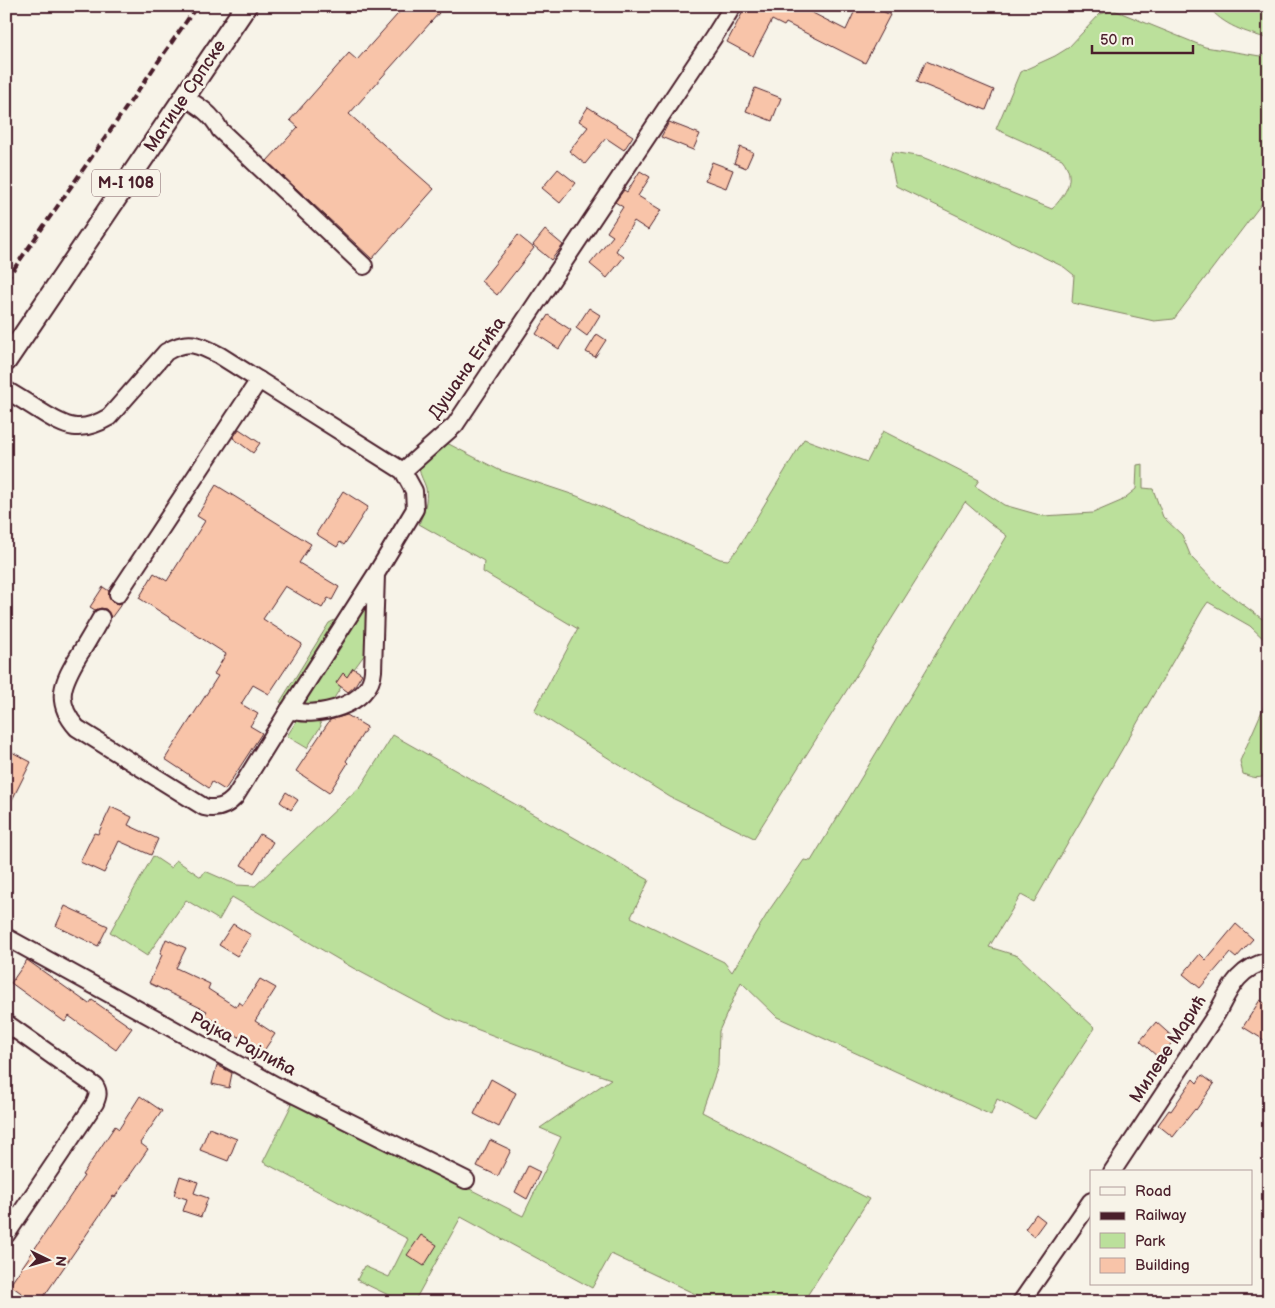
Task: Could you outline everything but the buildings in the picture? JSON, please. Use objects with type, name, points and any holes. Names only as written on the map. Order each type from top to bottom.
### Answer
[{"type":"main road","name":"Матице Српске","points":[[6,360],[246,6]]},
{"type":"street","name":"Душана Егића","points":[[403,471],[455,425],[714,38],[733,6]]},
{"type":"street","points":[[184,98],[211,116],[220,130],[364,266]]},
{"type":"street","points":[[6,390],[62,425],[77,427],[98,424],[109,417],[166,352],[177,345],[190,344],[203,347],[219,355],[403,471],[414,491],[415,509],[376,574],[235,798],[230,803],[217,808],[209,808],[198,804],[77,728],[65,712],[62,692],[64,681],[102,618]]},
{"type":"street","points":[[118,594],[259,380]]},
{"type":"street","points":[[289,710],[312,713],[326,712],[356,700],[363,694],[371,682],[376,574]]},
{"type":"street","name":"Рајка Рајлића","points":[[6,937],[275,1085],[466,1180]]},
{"type":"street","name":"Милеве Мaрић","points":[[1113,1170],[1217,1013],[1230,988],[1241,974],[1250,967],[1269,961]]},
{"type":"street","points":[[6,1022],[95,1086],[98,1091],[95,1103],[6,1235]]},
{"type":"street","points":[[1021,1302],[1090,1202]]},
{"type":"green space","points":[[1208,6],[1269,6],[1269,39],[1244,31],[1228,23]]},
{"type":"green space","points":[[1114,10],[1205,47],[1260,56],[1269,53],[1269,194],[1174,319],[1154,321],[1072,303],[1074,275],[1064,267],[896,186],[890,159],[892,152],[922,157],[1052,209],[1062,198],[1068,186],[1069,173],[1062,159],[996,129],[1020,72],[1068,48],[1100,14]]},
{"type":"green space","points":[[883,431],[979,480],[975,486],[1004,505],[1043,516],[1093,513],[1121,501],[1136,489],[1137,465],[1143,464],[1143,488],[1153,489],[1163,517],[1182,535],[1191,557],[1222,589],[1269,622],[1269,644],[1250,626],[1208,602],[1034,902],[1021,895],[989,947],[1018,956],[1095,1028],[1035,1119],[997,1099],[991,1115],[777,1017],[741,982],[719,1031],[718,1066],[702,1112],[869,1199],[803,1302],[712,1302],[611,1254],[592,1288],[461,1217],[414,1302],[403,1302],[357,1280],[364,1266],[389,1277],[408,1239],[263,1162],[294,1100],[523,1216],[561,1137],[540,1128],[611,1079],[447,1018],[353,968],[232,897],[219,920],[186,900],[147,956],[110,932],[153,856],[171,868],[176,860],[201,877],[205,871],[237,885],[255,886],[361,786],[393,735],[649,880],[631,917],[724,962],[732,972],[770,909],[804,860],[811,861],[1007,536],[965,502],[754,838],[670,797],[534,711],[578,629],[483,572],[484,561],[419,524],[425,506],[426,488],[419,468],[445,442],[499,470],[577,496],[720,559],[728,560],[737,550],[804,439],[867,462]]},
{"type":"green space","points":[[367,598],[367,648],[365,654],[347,677],[343,674],[336,683],[341,687],[331,703],[299,708]]},
{"type":"green space","points":[[341,617],[289,707],[280,702],[329,623]]},
{"type":"green space","points":[[1269,695],[1269,773],[1263,777],[1254,777],[1243,774],[1240,761]]},
{"type":"green space","points":[[290,718],[319,719],[321,726],[307,748],[287,736],[296,722]]},
{"type":"railway","points":[[6,280],[197,6]]}]
